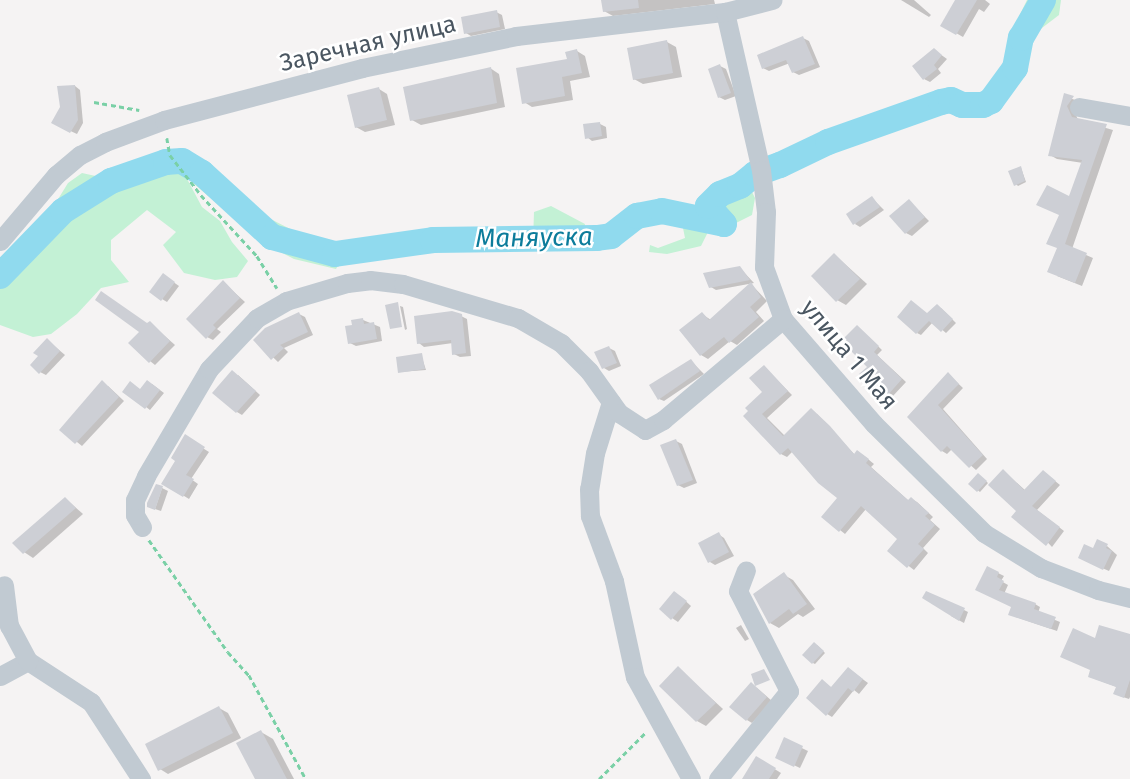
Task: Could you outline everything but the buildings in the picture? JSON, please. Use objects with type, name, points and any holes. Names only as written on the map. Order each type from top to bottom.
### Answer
[{"type":"street","name":"Заречная улица","points":[[0,242],[57,175],[80,155],[105,142],[164,120],[362,68],[516,36],[725,12],[772,0]]},
{"type":"street","name":"улица 1 Мая","points":[[725,12],[761,170],[766,212],[764,267],[771,294],[783,319],[874,424],[984,533],[1041,568],[1098,590],[1130,598]]},
{"type":"street","points":[[1079,107],[1130,116]]},
{"type":"street","points":[[142,527],[135,515],[135,500],[191,397],[209,369],[232,343],[257,318],[286,301],[347,283],[370,280],[403,285],[518,318],[561,343],[589,371],[619,413],[639,428],[652,428],[783,319]]},
{"type":"street","points":[[611,402],[595,453],[589,489],[590,516],[614,581],[635,677],[655,718],[691,779]]},
{"type":"street","points":[[718,779],[789,691],[738,591],[746,570]]},
{"type":"street","points":[[4,585],[5,628],[28,660],[91,702],[141,779]]},
{"type":"street","points":[[0,676],[28,660]]},
{"type":"path","points":[[94,102],[156,114],[164,120],[170,155],[201,195],[257,256],[286,301]]},
{"type":"path","points":[[142,527],[178,584],[228,652],[249,675],[306,779]]},
{"type":"path","points":[[599,779],[641,740],[655,718]]},
{"type":"green space","points":[[1027,0],[1061,0],[1059,15],[1038,31],[1016,37],[1010,35]]},
{"type":"green space","points":[[148,164],[195,165],[223,180],[243,205],[343,256],[336,269],[294,259],[263,243],[186,177],[202,207],[220,221],[232,242],[248,261],[237,277],[215,280],[184,273],[163,245],[176,232],[147,210],[111,240],[111,260],[129,282],[101,288],[77,314],[51,334],[33,337],[0,325],[0,259],[39,230],[68,183],[82,173],[109,179]]},
{"type":"green space","points":[[750,188],[755,198],[752,215],[728,227],[709,230],[701,246],[667,254],[649,252],[650,245],[658,248],[685,238],[683,228],[667,221],[710,223],[720,216],[709,211],[717,201]]},
{"type":"green space","points":[[551,206],[585,224],[582,242],[561,248],[533,243],[534,212]]},
{"type":"waterway","name":"Маняуска","points":[[0,276],[63,211],[111,181],[166,162],[182,161],[202,173],[272,237],[335,254],[433,240],[597,238],[611,236],[637,216],[662,211],[724,224],[708,206],[720,194],[740,186],[755,174],[828,142],[941,102],[951,100],[962,105],[983,105],[991,101],[1015,68],[1021,38],[1043,0]]}]
